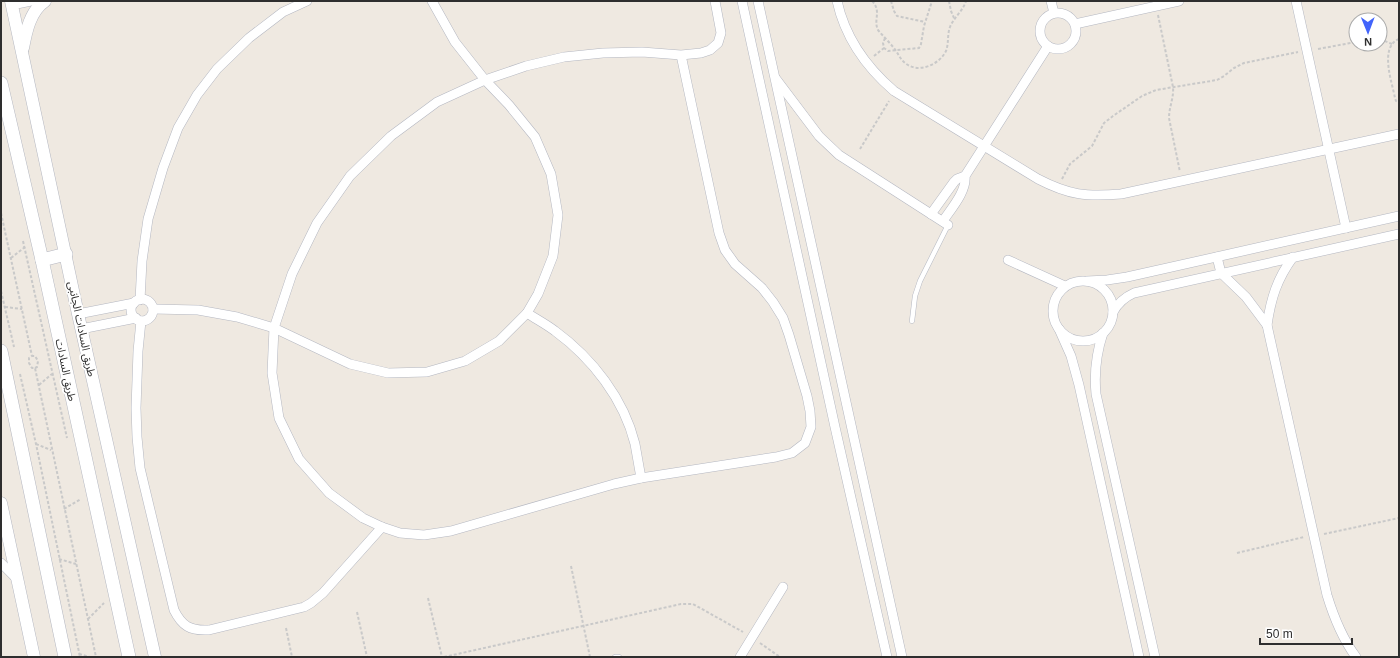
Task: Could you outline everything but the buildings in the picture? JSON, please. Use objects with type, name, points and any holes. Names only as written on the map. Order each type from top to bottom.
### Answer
[{"type":"main road","name":"طريق السادات","points":[[1,83],[42,260],[129,657]]},
{"type":"main road","points":[[42,260],[66,254]]},
{"type":"main road","points":[[1,354],[65,657]]},
{"type":"street","points":[[11,3],[31,1]]},
{"type":"street","points":[[22,57],[25,34],[29,23],[37,8],[45,1]]},
{"type":"street","points":[[307,1],[283,12],[250,38],[217,70],[197,95],[178,128],[163,168],[148,219],[137,302],[132,310],[138,319],[136,408],[140,468],[174,610],[179,619],[187,627],[198,631],[209,630],[304,607],[323,593],[382,528]]},
{"type":"street","points":[[153,309],[198,310],[237,317],[274,328],[350,364],[388,373],[427,372],[465,361],[499,341],[526,313],[538,294],[553,256],[558,215],[552,174],[535,137],[509,105],[485,80],[455,42],[432,1]]},
{"type":"street","points":[[681,55],[719,233],[725,250],[735,264],[762,288],[783,318],[807,396],[810,411],[811,427],[806,442],[792,453],[776,457],[641,478],[614,484],[451,531],[424,535],[400,533],[382,528],[363,518],[329,493],[299,459],[278,418],[272,373],[274,328],[292,274],[317,223],[350,176],[391,136],[437,102],[485,80],[526,66],[564,57],[603,53],[642,52],[681,55],[701,53],[710,50],[718,43],[721,33],[715,1]]},
{"type":"street","points":[[742,1],[887,657]]},
{"type":"street","points":[[758,1],[902,657]]},
{"type":"street","points":[[836,1],[843,23],[850,38],[866,62],[880,79],[894,91],[984,147],[1058,189],[1090,196],[1120,194],[1399,134]]},
{"type":"street","points":[[1051,1],[1054,13]]},
{"type":"street","points":[[1075,24],[1179,1]]},
{"type":"street","points":[[1296,1],[1346,228]]},
{"type":"street","name":"طريق السادات الجانبى","points":[[11,3],[81,329],[155,657]]},
{"type":"street","points":[[1054,13],[1068,16],[1075,24],[1076,35],[1070,45],[1059,49],[1048,46],[1040,37],[1040,25],[1054,13]]},
{"type":"street","points":[[931,214],[954,182],[965,176],[1048,46]]},
{"type":"street","points":[[774,76],[829,147],[849,162],[945,223],[964,190],[966,181],[965,176]]},
{"type":"street","points":[[1087,281],[1117,279],[1399,216]]},
{"type":"street","points":[[1113,312],[1124,299],[1134,292],[1399,234]]},
{"type":"street","points":[[1217,257],[1222,273],[1246,297],[1267,325]]},
{"type":"street","points":[[1293,257],[1283,272],[1275,289],[1267,325],[1332,614],[1340,631],[1356,657]]},
{"type":"street","points":[[1008,260],[1065,286]]},
{"type":"street","points":[[1059,329],[1065,335],[1080,341],[1096,338],[1103,333],[1108,327],[1113,312],[1113,305],[1101,286],[1080,280],[1065,286],[1059,292],[1053,307],[1053,314],[1055,322],[1066,342],[1075,370],[1139,657]]},
{"type":"street","points":[[78,314],[147,300],[152,305],[153,309],[150,317],[145,321],[138,319],[81,329]]},
{"type":"street","points":[[526,313],[555,330],[582,353],[604,380],[622,410],[634,443],[641,478]]},
{"type":"street","points":[[1103,333],[1098,347],[1096,363],[1096,394],[1155,657]]},
{"type":"street","points":[[835,427],[850,423]]},
{"type":"street","points":[[1,503],[34,657]]},
{"type":"street","points":[[1115,549],[1130,546]]},
{"type":"street","points":[[1,563],[17,578]]},
{"type":"street","points":[[740,657],[783,587]]},
{"type":"lane","points":[[912,321],[915,296],[920,281],[945,223]]},
{"type":"path","points":[[872,1],[877,8],[877,27],[901,60],[914,67],[923,68],[938,61],[946,50],[948,46],[950,28],[954,18],[963,8],[966,1]]},
{"type":"path","points":[[891,1],[897,16],[925,22]]},
{"type":"path","points":[[885,38],[883,43],[884,48],[888,51],[904,49],[914,50],[919,48],[932,1]]},
{"type":"path","points":[[949,1],[954,18]]},
{"type":"path","points":[[1156,6],[1174,94],[1169,118],[1179,168]]},
{"type":"path","points":[[1399,39],[1392,44],[1388,53],[1396,101],[1399,103]]},
{"type":"path","points":[[1388,42],[1392,44]]},
{"type":"path","points":[[1058,189],[1070,164],[1092,146],[1101,128],[1108,119],[1145,94],[1156,90],[1217,80],[1244,62],[1348,43]]},
{"type":"path","points":[[860,150],[894,91]]},
{"type":"path","points":[[1,213],[32,356],[34,356],[38,361],[35,368],[38,385],[96,657]]},
{"type":"path","points":[[11,258],[25,247]]},
{"type":"path","points":[[1,291],[15,353]]},
{"type":"path","points":[[5,307],[22,309]]},
{"type":"path","points":[[32,356],[29,358],[29,363],[32,368],[35,368]]},
{"type":"path","points":[[19,368],[79,656],[90,657]]},
{"type":"path","points":[[38,385],[52,374]]},
{"type":"path","points":[[36,444],[52,451]]},
{"type":"path","points":[[64,509],[81,499]]},
{"type":"path","points":[[1237,553],[1314,535],[1399,518]]},
{"type":"path","points":[[59,559],[76,564]]},
{"type":"path","points":[[571,566],[590,657]]},
{"type":"path","points":[[428,598],[443,657],[681,604],[693,604],[752,637],[780,657]]},
{"type":"path","points":[[88,619],[104,603]]},
{"type":"path","points":[[358,612],[367,657]]},
{"type":"path","points":[[286,628],[292,657]]}]
